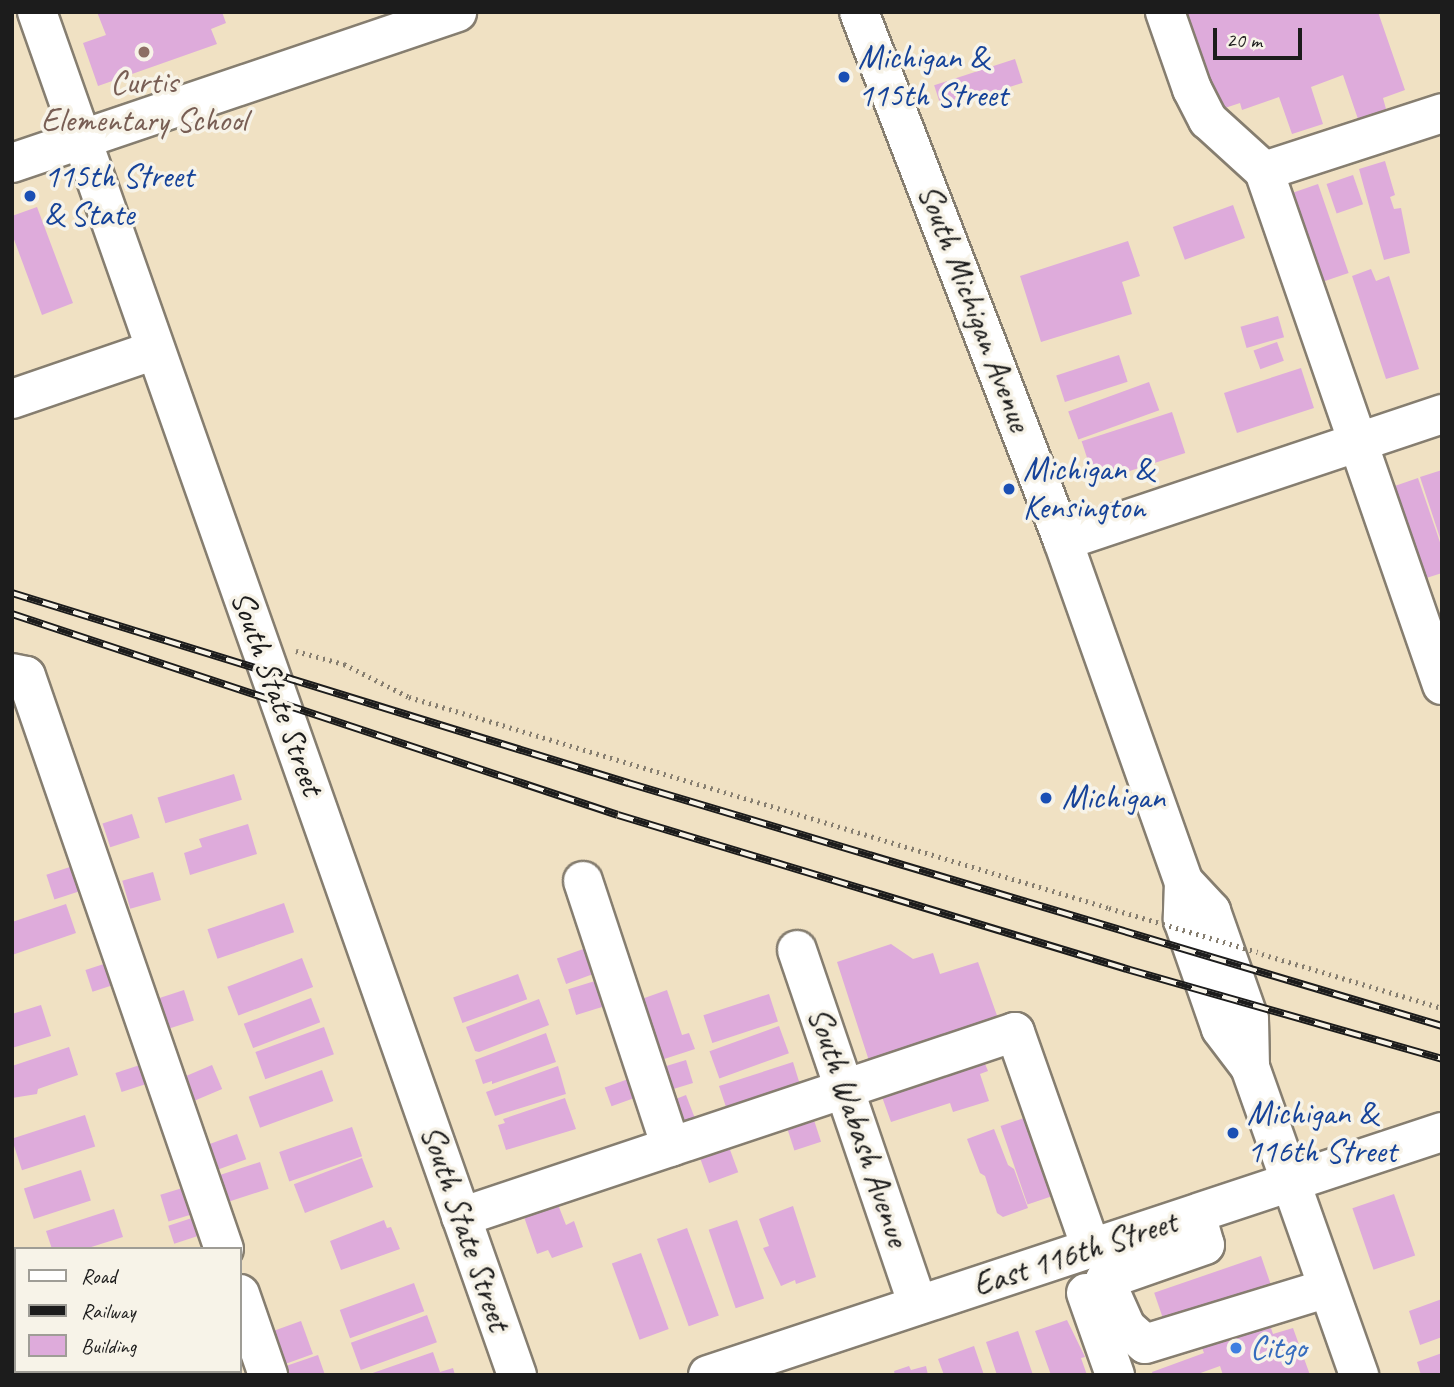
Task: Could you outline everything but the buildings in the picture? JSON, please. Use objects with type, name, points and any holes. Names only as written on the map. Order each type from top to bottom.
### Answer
[{"type":"street","name":"South State Street","points":[[37,12],[517,1375]]},
{"type":"street","points":[[12,163],[457,12]]},
{"type":"street","name":"South Michigan Avenue","points":[[859,12],[1063,541],[1185,882],[1210,911],[1249,1019],[1250,1068],[1359,1375]]},
{"type":"street","points":[[1165,12],[1192,89],[1208,120],[1264,171],[1442,685]]},
{"type":"street","points":[[1264,171],[1442,113]]},
{"type":"street","points":[[12,399],[155,350]]},
{"type":"street","points":[[1063,541],[1442,414]]},
{"type":"street","points":[[12,673],[26,676],[223,1247]]},
{"type":"street","points":[[583,881],[671,1147]]},
{"type":"street","name":"South Wabash Avenue","points":[[797,950],[919,1305]]},
{"type":"street","points":[[461,1217],[1015,1032],[1082,1251],[1115,1375]]},
{"type":"street","name":"East 116th Street","points":[[708,1375],[766,1366],[919,1305],[1442,1132]]},
{"type":"street","points":[[1196,1214],[1205,1245],[1105,1280],[1126,1327],[1145,1345],[1328,1288]]},
{"type":"street","points":[[242,1300],[268,1375]]},
{"type":"path","points":[[258,642],[344,664],[409,697],[1442,1008]]},
{"type":"railway","points":[[12,593],[628,783],[1442,1026]]},
{"type":"railway","points":[[12,614],[618,815],[1130,970],[1442,1059]]},
{"type":"place","name":"Curtis Elementary School","points":[[144,52]]},
{"type":"place","name":"Michigan & 115th Street","points":[[844,77]]},
{"type":"place","name":"115th Street & State","points":[[30,196]]},
{"type":"place","name":"Michigan & Kensington","points":[[1009,489]]},
{"type":"place","name":"Michigan","points":[[1046,798]]},
{"type":"place","name":"Michigan & 116th Street","points":[[1233,1133]]},
{"type":"place","name":"Citgo","points":[[1236,1348]]}]
